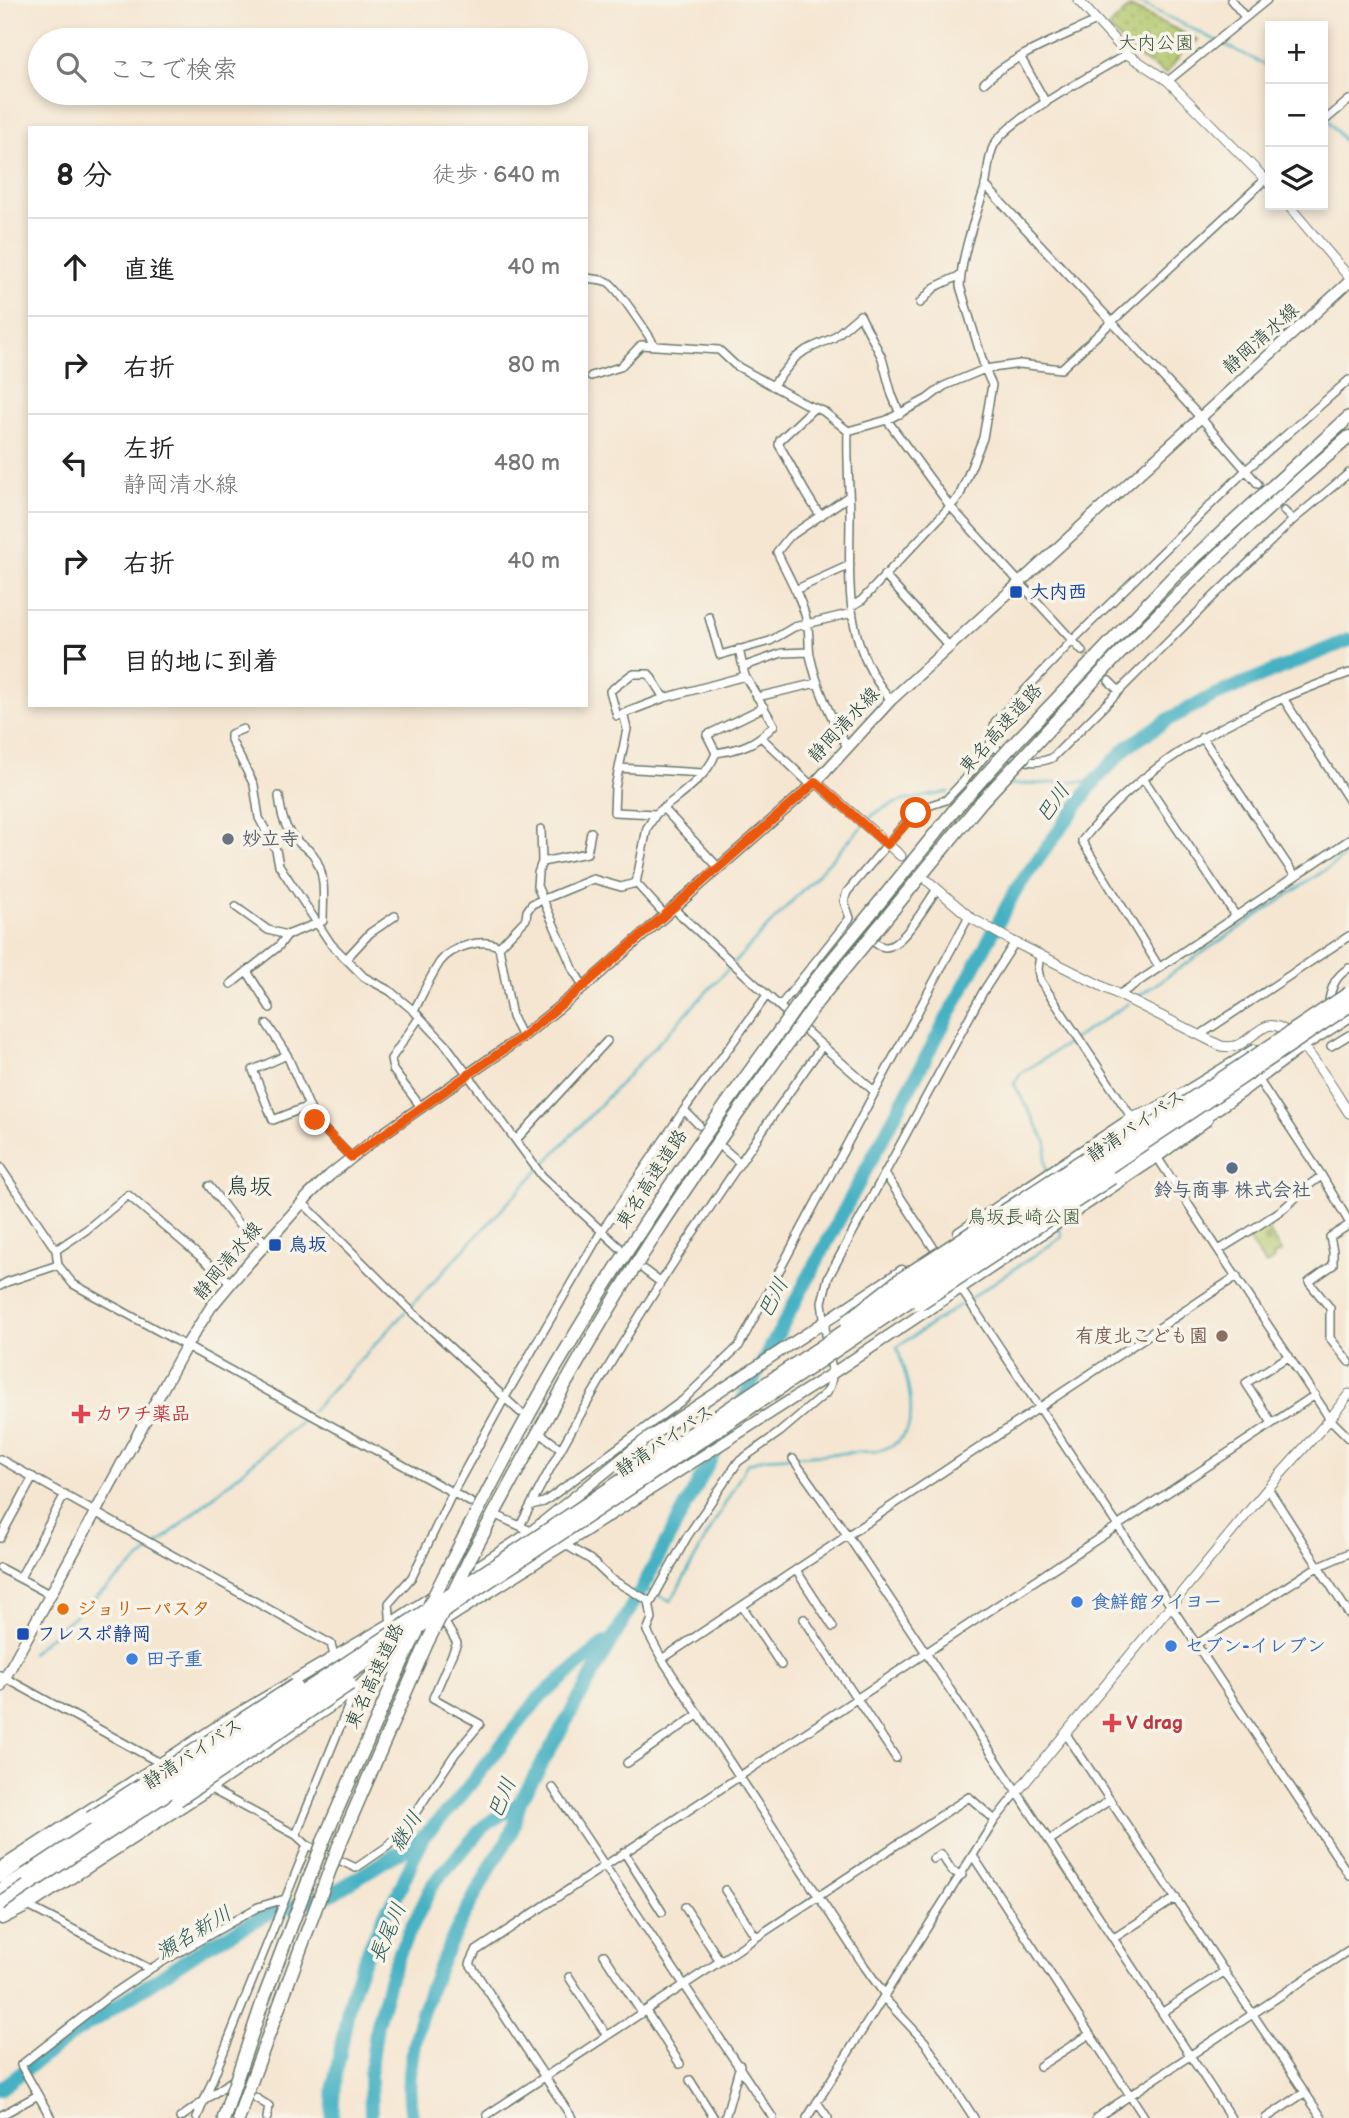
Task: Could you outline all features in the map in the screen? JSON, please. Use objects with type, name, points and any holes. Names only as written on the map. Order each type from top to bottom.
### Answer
[{"type":"highway","name":"東名高速道路","points":[[224,2118],[264,1997],[323,1842],[400,1656],[536,1402],[581,1326],[704,1135],[814,982],[866,919],[951,804],[1010,748],[1175,575],[1349,417]]},
{"type":"highway","name":"東名高速道路","points":[[239,2118],[338,1848],[426,1645],[551,1409],[649,1245],[724,1132],[817,1002],[982,801],[1186,587],[1349,437]]},
{"type":"highway","name":"静清バイパス","points":[[0,1904],[1349,993]]},
{"type":"highway","name":"静清バイパス","points":[[0,1890],[791,1380],[1349,1006]]},
{"type":"highway","points":[[791,1380],[857,1344],[1242,1091]]},
{"type":"highway","points":[[793,1366],[900,1280],[1159,1108]]},
{"type":"highway","points":[[0,1915],[295,1723],[386,1658],[448,1602]]},
{"type":"highway","points":[[0,1876],[326,1665],[448,1602]]},
{"type":"main road","name":"静岡清水線","points":[[2,1680],[186,1346],[230,1283],[302,1202],[351,1157],[522,1037],[814,784],[891,700],[1349,279]]},
{"type":"main road","points":[[0,1868],[159,1763],[390,1623],[702,1402],[1132,1118],[1159,1108],[1288,1031],[1349,986]]},
{"type":"main road","points":[[0,1921],[28,1906],[209,1789],[356,1689],[443,1621],[961,1289],[1157,1157],[1303,1046],[1349,1017]]},
{"type":"street","points":[[1078,0],[1127,54],[1168,81],[1265,176]]},
{"type":"street","points":[[1231,0],[1245,17]]},
{"type":"street","points":[[1168,81],[1267,0]]},
{"type":"street","points":[[984,83],[993,74],[1021,58],[1096,21]]},
{"type":"street","points":[[709,617],[720,655],[770,641],[794,627],[808,626],[852,609],[959,498],[985,431],[992,385],[962,295],[961,275],[994,145],[1009,129],[1046,103],[1127,54]]},
{"type":"street","points":[[1021,58],[1046,103]]},
{"type":"street","points":[[1328,117],[1349,100]]},
{"type":"street","points":[[848,431],[887,420],[927,399],[944,386],[985,369],[1020,364],[1061,369],[1265,184]]},
{"type":"street","points":[[985,185],[1200,417],[1258,484]]},
{"type":"street","points":[[1292,210],[1349,279]]},
{"type":"street","points":[[920,303],[934,288],[961,275]]},
{"type":"street","points":[[588,278],[606,281],[618,290],[654,345]]},
{"type":"street","points":[[772,386],[795,358],[833,338],[860,315],[882,358],[900,414]]},
{"type":"street","points":[[591,376],[620,367],[641,345],[719,350],[735,365],[823,411],[848,431]]},
{"type":"street","points":[[937,889],[902,938],[894,945],[884,947],[876,944],[850,918],[844,901],[847,892],[916,813],[951,804],[962,783],[986,756],[995,722],[1072,641],[1246,470],[1349,380]]},
{"type":"street","points":[[814,408],[779,444],[806,496],[821,516]]},
{"type":"street","points":[[887,420],[950,506],[1082,651]]},
{"type":"street","points":[[848,431],[852,609],[860,652],[871,674],[891,700]]},
{"type":"street","points":[[991,745],[1000,752],[1026,762],[1044,762],[1052,758],[1293,520],[1349,473]]},
{"type":"street","points":[[847,747],[817,683],[809,652],[808,626],[797,589],[778,552],[789,537],[849,496]]},
{"type":"street","points":[[1284,512],[1293,520]]},
{"type":"street","points":[[797,589],[850,565]]},
{"type":"street","points":[[884,575],[949,646]]},
{"type":"street","points":[[716,752],[739,749],[762,738],[774,725],[746,676],[739,649]]},
{"type":"street","points":[[745,666],[782,653],[809,652]]},
{"type":"street","points":[[1159,967],[1082,841],[1123,794],[1202,737],[1283,698],[1349,673]]},
{"type":"street","points":[[664,698],[649,674],[632,674],[610,691],[617,716],[664,698],[746,676]]},
{"type":"street","points":[[1109,681],[1119,691]]},
{"type":"street","points":[[757,697],[817,683]]},
{"type":"street","points":[[1283,698],[1349,800]]},
{"type":"street","points":[[636,883],[647,828],[660,811],[712,764],[716,752],[707,735],[764,707]]},
{"type":"street","points":[[623,713],[627,729],[615,788],[614,812],[660,811],[719,867]]},
{"type":"street","points":[[243,729],[231,734],[231,740],[254,785],[259,818],[276,850],[279,865],[317,925],[331,944],[364,977],[390,991],[446,1045],[542,1176],[619,1247]]},
{"type":"street","points":[[1202,737],[1295,876]]},
{"type":"street","points":[[762,738],[901,856]]},
{"type":"street","points":[[619,768],[703,773]]},
{"type":"street","points":[[1143,778],[1236,916]]},
{"type":"street","points":[[236,907],[268,930],[287,935],[323,922],[323,878],[314,855],[293,837],[288,829],[279,796]]},
{"type":"street","points":[[541,829],[542,862],[537,886],[574,971],[584,986]]},
{"type":"street","points":[[542,862],[587,853],[591,832]]},
{"type":"street","points":[[1120,995],[1349,840]]},
{"type":"street","points":[[499,947],[526,919],[532,904],[544,898],[593,879],[613,886],[636,883],[780,1006],[875,1092]]},
{"type":"street","points":[[928,881],[970,917],[1014,942],[1221,1046],[1238,1046],[1266,1026],[1273,1025],[1288,1031],[1303,1046],[1349,1113]]},
{"type":"street","points":[[346,959],[370,933],[395,916]]},
{"type":"street","points":[[531,1505],[544,1502],[683,1400],[739,1346],[970,917]]},
{"type":"street","points":[[780,1006],[850,918]]},
{"type":"street","points":[[231,984],[279,946],[287,935]]},
{"type":"street","points":[[1200,1035],[1349,936]]},
{"type":"street","points":[[421,1107],[393,1070],[391,1059],[442,960],[460,949],[481,942],[492,942],[499,947],[512,1017],[522,1037]]},
{"type":"street","points":[[974,2118],[925,2042],[884,1996],[662,1658],[647,1631],[652,1619],[650,1603],[687,1537],[738,1462],[780,1432],[831,1386],[833,1373],[820,1325],[828,1278],[983,992],[1014,942]]},
{"type":"street","points":[[1041,955],[1038,969],[1040,980],[1132,1118]]},
{"type":"street","points":[[1329,1000],[1338,975],[1349,968]]},
{"type":"street","points":[[247,971],[270,1008]]},
{"type":"street","points":[[400,1656],[390,1623],[389,1602],[412,1577],[453,1492],[601,1232],[766,995]]},
{"type":"street","points":[[267,1024],[287,1055],[315,1120],[351,1157]]},
{"type":"street","points":[[1331,1046],[1349,1035]]},
{"type":"street","points":[[516,1140],[607,1041]]},
{"type":"street","points":[[526,1529],[531,1505],[560,1448],[660,1282],[822,1046]]},
{"type":"street","points":[[287,1055],[253,1070],[273,1120],[309,1106]]},
{"type":"street","points":[[1258,1079],[1322,1176],[1349,1223],[1330,1237],[1333,1265],[1308,1282],[1330,1308],[1330,1338],[1349,1362]]},
{"type":"street","points":[[684,1110],[699,1125]]},
{"type":"street","points":[[723,1148],[740,1162]]},
{"type":"street","points":[[1157,1157],[1330,1419],[1349,1438]]},
{"type":"street","points":[[0,1167],[56,1250],[58,1265],[73,1284],[471,1502]]},
{"type":"street","points":[[885,1174],[1349,1875]]},
{"type":"street","points":[[1219,1250],[1279,1212],[1299,1196],[1304,1186],[1322,1176]]},
{"type":"street","points":[[209,1186],[239,1225],[253,1230],[265,1242]]},
{"type":"street","points":[[56,1250],[86,1230],[128,1195],[230,1283]]},
{"type":"street","points":[[302,1202],[412,1312],[520,1412]]},
{"type":"street","points":[[0,1286],[58,1265]]},
{"type":"street","points":[[644,1270],[660,1282]]},
{"type":"street","points":[[662,1658],[1237,1276]]},
{"type":"street","points":[[1272,1423],[1246,1383],[1289,1356]]},
{"type":"street","points":[[807,2118],[995,1820],[1268,1488],[1349,1394]]},
{"type":"street","points":[[572,2118],[471,1964],[476,1951],[1315,1395]]},
{"type":"street","points":[[544,1436],[560,1448]]},
{"type":"street","points":[[0,1459],[331,1644],[334,1655]]},
{"type":"street","points":[[793,1459],[848,1536],[1018,1791],[1229,2117]]},
{"type":"street","points":[[0,1538],[33,1477]]},
{"type":"street","points":[[1268,1488],[1349,1614]]},
{"type":"street","points":[[20,1578],[65,1494]]},
{"type":"street","points":[[500,1517],[591,1560],[613,1581],[650,1603]]},
{"type":"street","points":[[1197,1644],[1317,1567],[1349,1553]]},
{"type":"street","points":[[0,1568],[51,1595]]},
{"type":"street","points":[[796,1570],[834,1627]]},
{"type":"street","points":[[742,1606],[780,1665]]},
{"type":"street","points":[[804,1619],[896,1758]]},
{"type":"street","points":[[2,1680],[296,1835],[307,1845],[356,1868],[388,1846],[404,1830],[455,1754],[480,1724],[433,1698],[457,1643],[443,1621]]},
{"type":"street","points":[[296,1835],[356,1689]]},
{"type":"street","points":[[627,1763],[699,1714]]},
{"type":"street","points":[[1066,1734],[1322,2118]]},
{"type":"street","points":[[553,1788],[773,2118]]},
{"type":"street","points":[[487,2115],[968,1797],[995,1820]]},
{"type":"street","points":[[1050,1840],[1110,1800]]},
{"type":"street","points":[[197,2118],[307,1845]]},
{"type":"street","points":[[624,1852],[662,1912]]},
{"type":"street","points":[[933,1859],[941,1854],[952,1871],[961,1875]]},
{"type":"street","points":[[973,1856],[1145,2118]]},
{"type":"street","points":[[725,1890],[756,1937]]},
{"type":"street","points":[[1114,1938],[1177,1898]]},
{"type":"street","points":[[48,2117],[21,2065],[107,1998],[150,1969],[258,1907],[285,1899]]},
{"type":"street","points":[[28,1906],[150,1969]]},
{"type":"street","points":[[685,1907],[720,1961]]},
{"type":"street","points":[[1096,2118],[1349,1950]]},
{"type":"street","points":[[604,1955],[680,2064]]},
{"type":"street","points":[[1163,2012],[1225,1971]]},
{"type":"street","points":[[569,1977],[607,2036]]},
{"type":"street","points":[[1040,2066],[1090,2034]]},
{"type":"street","points":[[725,2118],[740,2065]]},
{"type":"street","points":[[690,2080],[714,2118]]},
{"type":"street","points":[[180,2118],[230,2082],[269,2106],[267,2118]]},
{"type":"street","points":[[1266,2118],[1304,2093]]},
{"type":"street","points":[[0,2116],[38,2095]]},
{"type":"street","points":[[817,2102],[828,2118]]},
{"type":"green space","name":"大内公園","points":[[1130,7],[1198,40],[1183,51],[1166,74],[1130,52],[1109,27]]},
{"type":"green space","points":[[1265,1224],[1281,1252],[1273,1256],[1274,1260],[1266,1265],[1246,1237]]},
{"type":"waterway","points":[[1134,0],[1265,65]]},
{"type":"waterway","points":[[1328,120],[1349,148]]},
{"type":"waterway","name":"巴川","points":[[412,2118],[409,2087],[419,2022],[430,1989],[458,1926],[511,1833],[520,1802],[642,1588],[1015,891],[1095,781],[1127,747],[1169,719],[1213,696],[1349,640]]},
{"type":"waterway","points":[[1004,785],[1095,781]]},
{"type":"waterway","points":[[312,1411],[872,816],[899,802],[949,792]]},
{"type":"waterway","points":[[1134,999],[1349,854]]},
{"type":"waterway","points":[[1047,1171],[1047,1143],[1014,1084],[1020,1074],[1129,1003]]},
{"type":"waterway","points":[[642,1588],[671,1601],[747,1464],[764,1458],[876,1451],[893,1445],[904,1436],[911,1409],[906,1377],[897,1347],[1062,1237],[1059,1226]]},
{"type":"waterway","points":[[158,1544],[307,1416]]},
{"type":"waterway","points":[[31,1653],[153,1548]]},
{"type":"waterway","name":"継川","points":[[332,2118],[334,2085],[350,1999],[383,1917],[398,1893],[423,1837],[452,1807],[539,1698],[605,1643]]},
{"type":"waterway","name":"長尾川","points":[[371,2118],[370,2075],[377,2024],[391,1974],[403,1945],[433,1884],[484,1826],[520,1802]]},
{"type":"waterway","name":"瀬名新川","points":[[0,2089],[72,2035],[207,1946],[268,1914],[330,1895],[423,1837]]},
{"type":"tunnel","points":[[1082,651],[1109,681]]},
{"type":"place","name":"大内西","points":[[1016,592]]},
{"type":"place","name":"妙立寺","points":[[228,839]]},
{"type":"place","name":"鈴与商事 株式会社","points":[[1232,1168]]},
{"type":"place","name":"鳥坂","points":[[275,1245]]},
{"type":"place","name":"有度北こども園","points":[[1222,1336]]},
{"type":"place","name":"カワチ薬品","points":[[81,1414]]},
{"type":"place","name":"食鮮館タイヨー","points":[[1077,1602]]},
{"type":"place","name":"ジョリーパスタ","points":[[63,1609]]},
{"type":"place","name":"フレスポ静岡","points":[[23,1634]]},
{"type":"place","name":"セブン-イレブン","points":[[1171,1646]]},
{"type":"place","name":"田子重","points":[[132,1659]]},
{"type":"place","name":"V drag","points":[[1112,1723]]},
{"type":"district","name":"鳥坂","points":[[249,1187]]},
{"type":"route","points":[[315,1120],[351,1157],[522,1037],[816,782],[887,845],[916,813]]},
{"type":"park label","name":"鳥坂長崎公園","points":[[1024,1217]]}]
